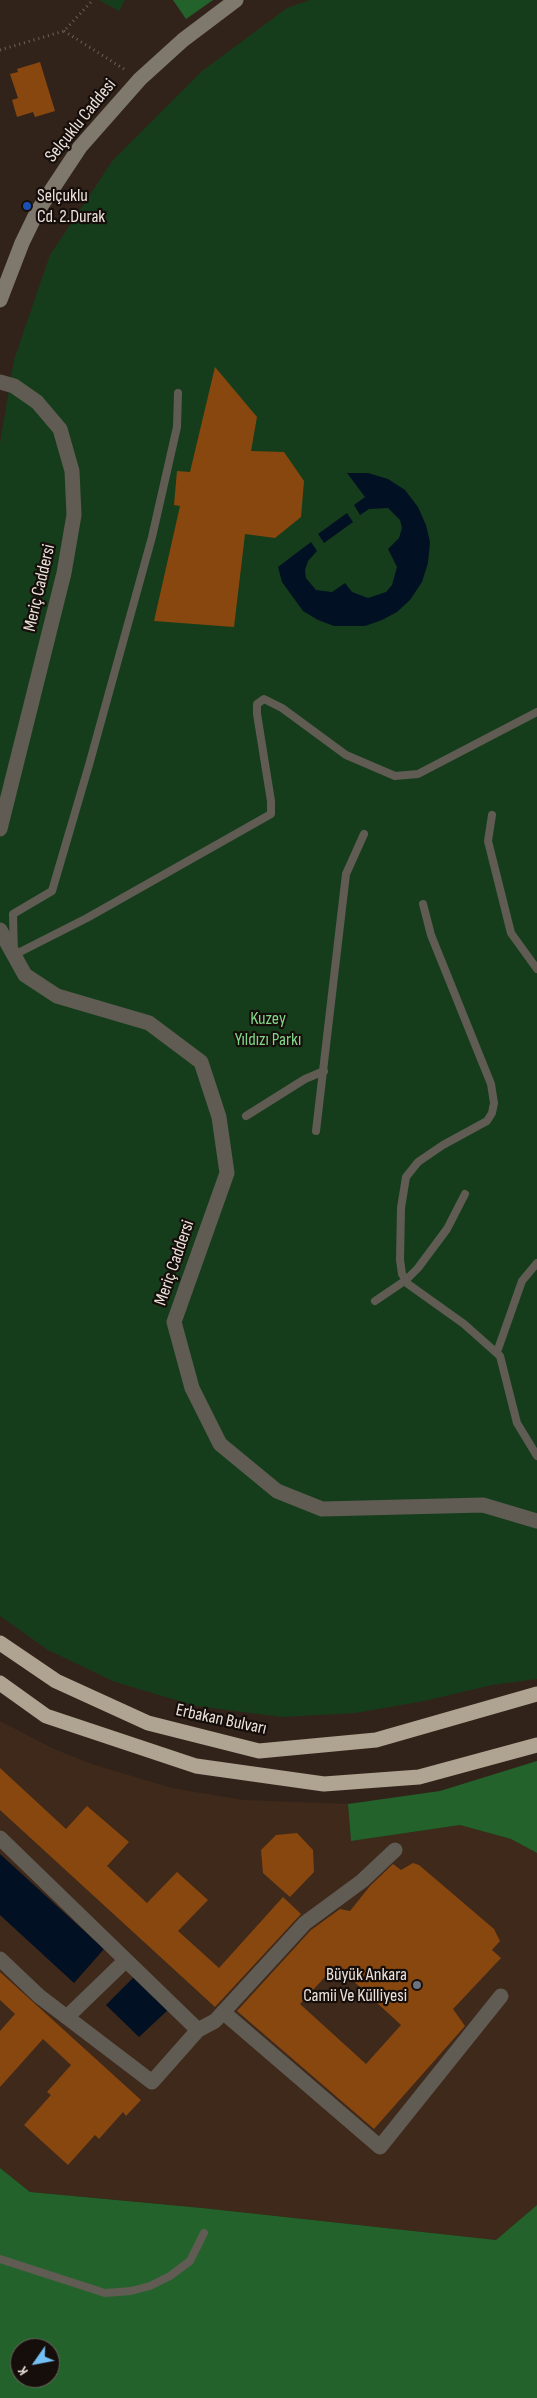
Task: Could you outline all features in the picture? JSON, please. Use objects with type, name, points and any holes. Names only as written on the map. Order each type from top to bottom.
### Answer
[{"type":"highway","name":"Erbakan Bulvarı","points":[[0,1644],[56,1681],[148,1722],[259,1751],[376,1740],[537,1694]]},
{"type":"highway","points":[[0,1683],[46,1716],[196,1766],[324,1784],[419,1777],[503,1756],[537,1745]]},
{"type":"street","name":"Selçuklu Caddesi","points":[[0,300],[22,243],[57,180],[80,147],[140,79],[197,28],[236,0]]},
{"type":"street","name":"Meriç Caddersi","points":[[0,382],[14,386],[38,402],[60,430],[72,471],[74,515],[64,572],[0,829]]},
{"type":"street","name":"Meriç Caddersi","points":[[0,930],[25,975],[57,996],[149,1023],[201,1062],[219,1117],[227,1173],[174,1322],[192,1388],[220,1444],[276,1490],[322,1509],[483,1504],[537,1521]]},
{"type":"street","points":[[0,1838],[198,2030]]},
{"type":"street","points":[[0,1959],[39,1996],[152,2082],[198,2030],[215,2021],[305,1923],[362,1881],[395,1850]]},
{"type":"street","points":[[67,2018],[126,1960]]},
{"type":"street","points":[[223,2012],[380,2147],[501,1996]]},
{"type":"lane","points":[[178,393],[178,427],[152,537],[87,774],[52,891],[13,914],[14,955],[87,918],[271,814],[271,801],[257,714],[257,704],[264,699],[282,708],[346,755],[395,776],[418,774],[537,712]]},
{"type":"lane","points":[[492,814],[488,841],[511,933],[537,969]]},
{"type":"lane","points":[[316,1131],[346,874],[364,834]]},
{"type":"lane","points":[[423,904],[431,935],[491,1084],[494,1103],[492,1113],[487,1121],[443,1145],[418,1162],[406,1177],[401,1208],[400,1260],[402,1274],[406,1280],[464,1324],[500,1356],[517,1424],[537,1456]]},
{"type":"lane","points":[[246,1116],[304,1079],[324,1071]]},
{"type":"lane","points":[[375,1301],[406,1280],[418,1268],[447,1229],[465,1194]]},
{"type":"lane","points":[[497,1352],[522,1281],[537,1263]]},
{"type":"lane","points":[[0,2259],[105,2293],[131,2292],[163,2279],[190,2261],[204,2233]]},
{"type":"path","points":[[0,50],[64,31],[93,0]]},
{"type":"path","points":[[64,31],[140,79]]},
{"type":"shaded area","points":[[0,1721],[54,1749],[92,1764],[172,1788],[243,1800],[348,1804],[351,1841],[460,1825],[511,1839],[537,1853],[537,2205],[496,2240],[202,2208],[30,2192],[0,2168]]},
{"type":"green space","points":[[99,0],[125,0],[119,11]]},
{"type":"green space","points":[[173,0],[213,0],[186,19]]},
{"type":"green space","name":"Kuzey Yıldızı Parkı","points":[[310,0],[537,0],[537,1679],[492,1685],[424,1701],[355,1713],[282,1717],[196,1706],[115,1682],[48,1650],[0,1616],[0,443],[14,360],[50,255],[113,160],[202,71],[287,8]]},
{"type":"green space","points":[[537,1761],[537,1853],[511,1839],[460,1825],[351,1841],[348,1804],[440,1791]]},
{"type":"green space","points":[[0,2168],[30,2192],[202,2208],[496,2240],[537,2205],[537,2398],[0,2398]]},
{"type":"water","points":[[347,473],[368,473],[388,479],[405,490],[418,507],[426,525],[430,542],[428,563],[422,582],[410,600],[397,612],[365,626],[334,626],[318,620],[303,611],[282,582],[278,567],[311,542],[317,551],[308,561],[305,570],[306,578],[316,590],[332,592],[345,583],[352,592],[368,598],[386,592],[392,585],[397,567],[388,549],[399,538],[402,528],[400,520],[388,508],[369,509],[360,515],[354,505],[365,497]]},
{"type":"water","points":[[347,513],[353,522],[324,543],[318,534]]},
{"type":"water","points":[[0,1854],[104,1949],[74,1983],[0,1915]]},
{"type":"water","points":[[136,1975],[169,2009],[139,2037],[106,2005]]},
{"type":"building","points":[[40,62],[55,111],[35,117],[33,112],[17,117],[12,100],[18,98],[10,74],[18,72],[17,69]]},
{"type":"building","points":[[215,367],[257,417],[251,451],[284,452],[304,481],[301,517],[275,538],[245,534],[234,627],[154,621],[180,506],[174,505],[177,471],[190,472]]},
{"type":"building","points":[[0,1768],[66,1829],[87,1806],[129,1842],[107,1866],[147,1903],[177,1872],[208,1900],[178,1931],[219,1968],[283,1897],[301,1914],[215,2007],[0,1810]]},
{"type":"building","points":[[297,1833],[313,1850],[314,1872],[290,1897],[263,1873],[261,1850],[276,1835]]},
{"type":"building","name":"Büyük Ankara Camii Ve Külliyesi","points":[[413,1863],[419,1865],[494,1929],[500,1941],[492,1950],[501,1958],[453,2009],[465,2026],[374,2129],[237,2011],[311,1930],[340,1909],[350,1911],[370,1886],[393,1864],[401,1870]],"holes":[[[336,1965],[401,2025],[366,2064],[300,2004]]]},
{"type":"building","points":[[0,1972],[141,2100],[126,2116],[123,2112],[99,2139],[95,2135],[68,2165],[24,2125],[51,2095],[47,2092],[71,2065],[43,2039],[0,2087],[0,2031],[15,2014],[0,2000]]},
{"type":"place","name":"Selçuklu Cd. 2.Durak","points":[[27,206]]},
{"type":"place","name":"Büyük Ankara Camii Ve Külliyesi","points":[[417,1985]]}]
